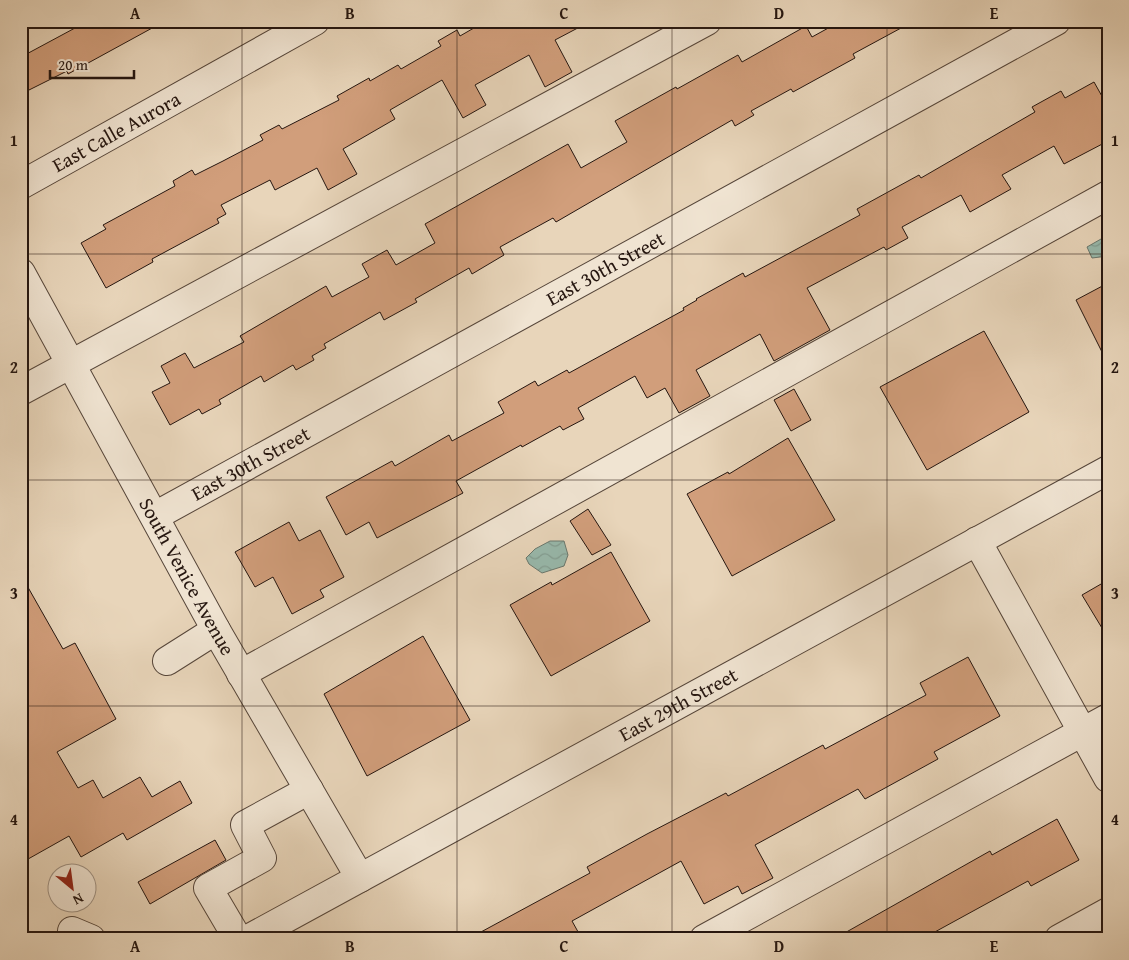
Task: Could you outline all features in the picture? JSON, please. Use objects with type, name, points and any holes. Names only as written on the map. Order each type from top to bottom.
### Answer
[{"type":"street","name":"East Calle Aurora","points":[[21,185],[315,21]]},
{"type":"street","points":[[21,392],[707,21]]},
{"type":"street","name":"East 30th Street","points":[[155,516],[1056,21]]},
{"type":"street","points":[[241,674],[1108,195]]},
{"type":"street","name":"South Venice Avenue","points":[[21,273],[216,630],[360,878]]},
{"type":"street","name":"East 29th Street","points":[[248,939],[1108,470]]},
{"type":"street","points":[[977,541],[1108,778]]},
{"type":"street","points":[[167,661],[216,630]]},
{"type":"street","points":[[704,939],[1108,718]]},
{"type":"street","points":[[238,939],[208,888],[262,858],[246,825],[309,790]]},
{"type":"street","points":[[1059,939],[1108,912]]},
{"type":"water","points":[[1108,235],[1108,256],[1092,258],[1087,247]]},
{"type":"water","points":[[550,541],[564,541],[568,555],[564,566],[542,573],[529,564],[526,558],[535,549]]},
{"type":"building","points":[[88,21],[165,21],[68,74],[67,71],[21,94],[21,57]]},
{"type":"building","points":[[486,21],[591,21],[555,40],[572,72],[545,87],[529,55],[475,85],[486,105],[463,118],[442,80],[390,110],[395,119],[343,149],[357,174],[328,190],[317,168],[275,190],[270,180],[221,205],[226,214],[217,219],[219,223],[152,259],[153,262],[106,288],[81,243],[106,229],[103,225],[175,186],[173,181],[192,170],[195,175],[223,161],[263,140],[260,135],[279,125],[282,129],[339,100],[337,96],[369,78],[370,81],[398,65],[401,69],[441,46],[438,41],[457,30],[460,36]]},
{"type":"building","points":[[841,21],[914,21],[853,54],[855,58],[793,92],[791,89],[751,111],[754,115],[735,126],[732,120],[556,222],[553,218],[500,247],[504,255],[472,274],[469,268],[415,299],[417,302],[384,320],[380,312],[324,344],[326,348],[312,356],[314,360],[296,370],[293,365],[264,382],[261,376],[219,400],[221,404],[202,414],[199,409],[170,425],[152,392],[170,383],[161,366],[185,353],[194,368],[244,342],[240,336],[326,286],[332,297],[369,277],[362,264],[387,250],[396,265],[435,243],[425,224],[568,144],[581,168],[627,142],[615,121],[738,55],[742,62],[806,26],[812,37]]},
{"type":"building","points":[[1094,82],[1108,107],[1108,141],[1064,164],[1054,146],[1002,175],[1011,189],[970,212],[961,195],[902,227],[908,238],[886,250],[884,247],[807,288],[830,330],[774,361],[760,334],[696,370],[710,396],[679,413],[665,388],[647,398],[635,376],[578,408],[584,419],[563,430],[560,426],[456,481],[463,493],[377,538],[369,522],[346,535],[326,497],[392,461],[395,466],[449,435],[452,441],[504,413],[498,402],[535,381],[538,386],[567,370],[569,373],[684,310],[683,308],[696,299],[743,273],[745,277],[860,215],[857,209],[919,175],[921,178],[1035,112],[1032,107],[1061,91],[1065,98]]},
{"type":"building","points":[[1108,283],[1108,364],[1076,300]]},
{"type":"building","points":[[984,331],[1029,412],[927,470],[880,387]]},
{"type":"building","points":[[794,389],[811,420],[791,431],[774,400]]},
{"type":"building","points":[[788,438],[835,520],[732,576],[687,494],[728,472],[729,474]]},
{"type":"building","points":[[588,509],[611,545],[592,555],[570,521]]},
{"type":"building","points":[[289,522],[299,541],[320,530],[344,577],[320,590],[324,597],[292,614],[273,577],[255,587],[235,552]]},
{"type":"building","points":[[611,552],[650,621],[551,676],[510,605],[551,582],[552,585]]},
{"type":"building","points":[[21,575],[63,649],[75,643],[116,719],[57,752],[78,788],[93,780],[103,798],[140,777],[152,797],[180,781],[192,803],[127,840],[123,833],[81,857],[69,836],[21,863]]},
{"type":"building","points":[[1108,580],[1108,638],[1082,595]]},
{"type":"building","points":[[423,636],[470,720],[367,776],[324,694]]},
{"type":"building","points":[[968,657],[1000,716],[934,752],[938,759],[865,799],[858,789],[755,845],[773,878],[742,894],[738,886],[704,904],[681,861],[572,921],[582,939],[468,939],[590,873],[587,867],[647,834],[726,793],[728,796],[823,745],[825,749],[926,695],[920,683]]},
{"type":"building","points":[[1057,819],[1079,860],[1031,886],[1028,881],[922,939],[834,939],[990,851],[992,855]]},
{"type":"building","points":[[215,840],[226,860],[150,904],[138,882]]}]
